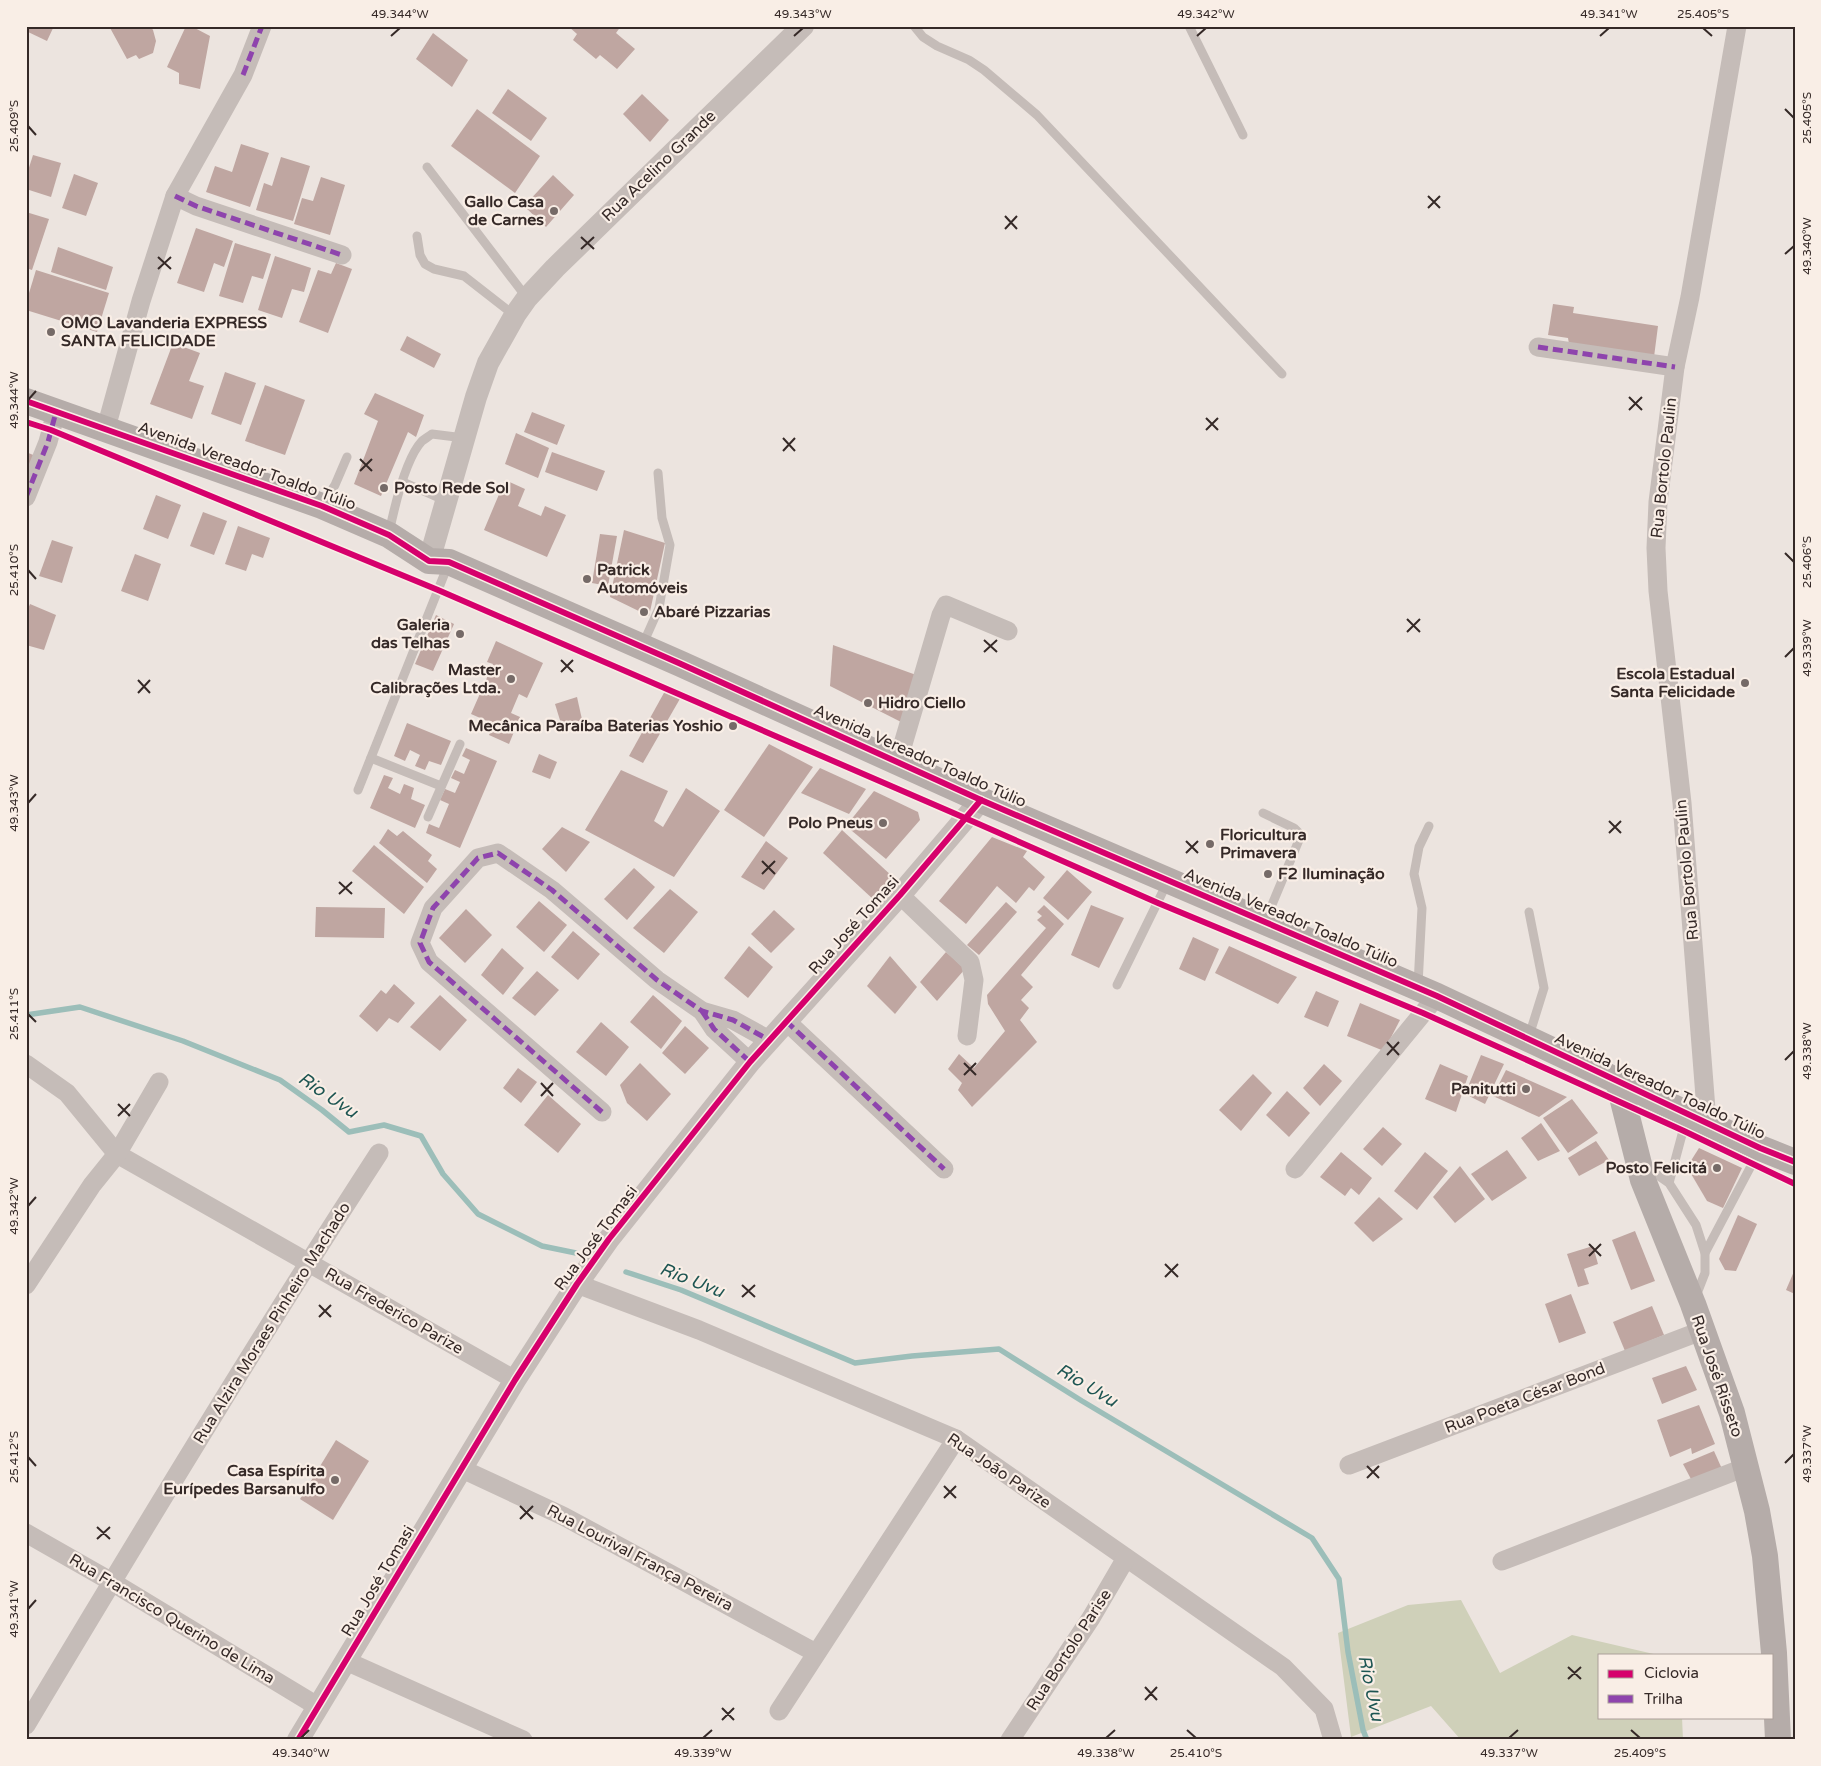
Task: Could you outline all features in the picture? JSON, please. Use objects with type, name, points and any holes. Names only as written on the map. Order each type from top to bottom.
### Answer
[{"type":"main road","name":"Avenida Vereador Toaldo Túlio","points":[[26,401],[322,506],[389,535],[439,562],[642,646],[981,800],[1427,992],[1760,1148],[1795,1162]]},
{"type":"main road","name":"Rua José Risseto","points":[[1618,1081],[1643,1180],[1693,1304],[1701,1331],[1732,1413],[1746,1468],[1765,1556],[1774,1653],[1778,1740]]},
{"type":"street","points":[[106,428],[141,300],[175,196],[243,75],[261,26]]},
{"type":"street","name":"Rua Acelino Grande","points":[[439,562],[446,501],[488,363],[521,307],[555,268],[802,26]]},
{"type":"street","name":"Rua Bortolo Paulin","points":[[1697,1118],[1682,803],[1658,591],[1656,548],[1658,502],[1674,367],[1690,297],[1737,26]]},
{"type":"street","points":[[175,196],[196,206],[342,255]]},
{"type":"street","points":[[1538,347],[1674,367]]},
{"type":"street","points":[[26,497],[48,442],[56,412]]},
{"type":"street","points":[[898,761],[941,615],[946,605],[1008,631]]},
{"type":"street","name":"Rua José Tomasi","points":[[298,1740],[515,1380],[577,1284],[609,1239],[750,1062],[900,895],[981,800]]},
{"type":"street","points":[[602,1112],[429,962],[420,943],[432,908],[478,858],[498,853],[552,890],[657,980],[702,1011],[733,1020],[769,1040]]},
{"type":"street","points":[[900,895],[970,962],[974,980],[967,1036]]},
{"type":"street","points":[[1295,1169],[1427,992]]},
{"type":"street","points":[[702,1011],[714,1029],[750,1062]]},
{"type":"street","points":[[786,1021],[944,1170]]},
{"type":"street","points":[[26,1064],[67,1093],[116,1154]]},
{"type":"street","points":[[26,1285],[92,1184],[116,1154],[159,1082]]},
{"type":"street","name":"Rua Alzira Moraes Pinheiro Machado","points":[[26,1725],[308,1262],[378,1153]]},
{"type":"street","name":"Rua Frederico Parize","points":[[116,1154],[515,1380]]},
{"type":"street","name":"Rua João Parize","points":[[577,1284],[699,1330],[956,1439],[1283,1668],[1324,1709],[1333,1740]]},
{"type":"street","name":"Rua Poeta César Bond","points":[[1349,1465],[1701,1331]]},
{"type":"street","points":[[779,1711],[956,1439]]},
{"type":"street","points":[[1502,1561],[1746,1468]]},
{"type":"street","name":"Rua Lourival França Pereira","points":[[462,1469],[563,1516],[816,1652]]},
{"type":"street","name":"Rua Francisco Querino de Lima","points":[[26,1533],[112,1582],[317,1706]]},
{"type":"street","name":"Rua Bortolo Parise","points":[[1010,1740],[1091,1618],[1126,1558]]},
{"type":"street","points":[[346,1660],[524,1740]]},
{"type":"lane","points":[[914,26],[924,37],[937,46],[970,60],[984,70],[1037,115],[1282,374]]},
{"type":"lane","points":[[1189,26],[1243,135]]},
{"type":"lane","points":[[427,168],[521,307]]},
{"type":"lane","points":[[417,236],[420,255],[425,264],[434,269],[464,276],[521,307]]},
{"type":"lane","points":[[389,535],[395,502],[402,482],[410,462],[422,442],[432,434],[464,438]]},
{"type":"lane","points":[[322,506],[335,485],[346,457]]},
{"type":"lane","points":[[642,646],[659,608],[670,545],[662,518],[658,473]]},
{"type":"lane","points":[[402,482],[446,501]]},
{"type":"lane","points":[[358,790],[371,758],[439,562]]},
{"type":"lane","points":[[428,817],[460,744]]},
{"type":"lane","points":[[371,758],[441,786]]},
{"type":"lane","points":[[1263,813],[1294,828],[1299,833],[1299,840],[1265,922]]},
{"type":"lane","points":[[1427,992],[1422,908],[1414,874],[1420,847],[1429,826]]},
{"type":"lane","points":[[1117,985],[1169,881]]},
{"type":"lane","points":[[1528,1039],[1544,988],[1529,912]]},
{"type":"lane","points":[[1670,1183],[1697,1118]]},
{"type":"lane","points":[[1705,1253],[1760,1148]]},
{"type":"lane","points":[[1643,1180],[1656,1174],[1670,1183],[1696,1224],[1705,1253],[1705,1274],[1693,1304]]},
{"type":"green space","points":[[1461,1600],[1500,1673],[1572,1635],[1654,1654],[1598,1654],[1598,1718],[1682,1718],[1683,1740],[1461,1740],[1431,1706],[1351,1737],[1338,1633],[1408,1605]]},
{"type":"building","points":[[26,26],[54,26],[47,41],[26,31]]},
{"type":"building","points":[[109,26],[150,26],[156,41],[153,53],[139,59],[136,55],[127,59]]},
{"type":"building","points":[[186,26],[191,26],[210,36],[200,89],[179,84],[179,73],[167,67]]},
{"type":"building","points":[[568,26],[621,26],[616,33],[635,49],[617,69],[600,55],[596,59],[573,40],[577,34]]},
{"type":"building","points":[[433,33],[468,60],[452,87],[416,59]]},
{"type":"building","points":[[508,89],[547,118],[531,141],[492,113]]},
{"type":"building","points":[[642,94],[669,120],[650,142],[623,114]]},
{"type":"building","points":[[477,109],[540,156],[515,193],[451,146]]},
{"type":"building","points":[[241,144],[269,153],[250,207],[206,192],[215,166],[232,172]]},
{"type":"building","points":[[33,155],[61,163],[51,197],[26,189],[26,177]]},
{"type":"building","points":[[281,157],[310,166],[293,221],[256,210],[264,183],[272,186]]},
{"type":"building","points":[[74,174],[98,183],[86,216],[62,208]]},
{"type":"building","points":[[553,175],[574,195],[546,227],[524,206]]},
{"type":"building","points":[[321,177],[345,185],[330,235],[294,224],[302,198],[313,201]]},
{"type":"building","points":[[26,212],[49,219],[32,270],[26,268]]},
{"type":"building","points":[[196,228],[233,241],[224,267],[214,263],[204,292],[177,283]]},
{"type":"building","points":[[235,243],[271,254],[263,279],[252,276],[243,303],[219,296]]},
{"type":"building","points":[[58,247],[113,267],[106,290],[51,272]]},
{"type":"building","points":[[275,256],[311,268],[304,292],[292,289],[282,318],[258,310]]},
{"type":"building","points":[[336,263],[352,269],[328,333],[299,322],[318,270],[331,274]]},
{"type":"building","points":[[36,270],[109,293],[97,332],[26,310],[26,303]]},
{"type":"building","points":[[1553,304],[1574,307],[1573,313],[1658,326],[1654,357],[1569,344],[1568,338],[1548,335]]},
{"type":"building","points":[[407,336],[441,354],[434,368],[400,350]]},
{"type":"building","points":[[173,343],[200,353],[189,381],[204,386],[192,419],[150,404]]},
{"type":"building","points":[[225,372],[256,383],[241,425],[211,414]]},
{"type":"building","points":[[265,385],[305,400],[285,455],[245,441]]},
{"type":"building","points":[[375,393],[424,415],[416,437],[408,432],[381,496],[354,484],[378,421],[364,414]]},
{"type":"building","points":[[532,412],[565,425],[557,445],[524,432]]},
{"type":"building","points":[[516,433],[549,448],[538,478],[505,464]]},
{"type":"building","points":[[26,452],[38,457],[26,477]]},
{"type":"building","points":[[552,452],[605,471],[597,491],[545,472]]},
{"type":"building","points":[[505,480],[525,489],[518,506],[541,516],[545,506],[566,515],[547,557],[484,530]]},
{"type":"building","points":[[156,495],[181,505],[168,539],[143,529]]},
{"type":"building","points":[[203,512],[227,521],[214,555],[190,546]]},
{"type":"building","points":[[238,526],[270,538],[263,558],[252,554],[246,571],[225,564]]},
{"type":"building","points":[[624,530],[665,543],[649,616],[610,597]]},
{"type":"building","points":[[600,534],[617,536],[608,586],[592,583]]},
{"type":"building","points":[[52,540],[73,547],[62,583],[39,576]]},
{"type":"building","points":[[135,554],[161,564],[148,601],[121,591]]},
{"type":"building","points":[[30,604],[56,615],[44,650],[26,645],[26,614]]},
{"type":"building","points":[[436,615],[454,624],[433,671],[415,664]]},
{"type":"building","name":"Master Calibrações Ltda.","points":[[496,641],[543,663],[527,698],[519,694],[511,713],[520,717],[509,744],[489,735],[494,724],[471,714],[493,664],[487,662]]},
{"type":"building","points":[[833,645],[919,676],[907,725],[830,686]]},
{"type":"building","points":[[665,691],[681,697],[643,763],[629,756]]},
{"type":"building","points":[[577,697],[583,724],[563,730],[555,704]]},
{"type":"building","points":[[407,723],[451,741],[441,765],[429,761],[425,770],[415,766],[420,755],[410,750],[405,761],[394,756]]},
{"type":"building","points":[[769,744],[813,767],[764,837],[724,810]]},
{"type":"building","points":[[466,748],[497,761],[460,848],[426,833],[429,824],[439,828],[449,804],[440,800],[445,789],[455,793],[460,782],[451,778],[455,770],[464,774],[470,760],[462,756]]},
{"type":"building","points":[[539,754],[557,762],[550,779],[532,772]]},
{"type":"building","points":[[820,768],[866,789],[849,814],[801,793]]},
{"type":"building","points":[[621,770],[668,791],[654,821],[663,827],[686,788],[720,811],[674,877],[585,830]]},
{"type":"building","points":[[384,775],[393,778],[388,788],[400,794],[404,784],[414,788],[411,799],[425,805],[415,828],[370,808]]},
{"type":"building","name":"Polo Pneus","points":[[874,791],[918,812],[920,820],[886,859],[846,826]]},
{"type":"building","points":[[562,827],[590,842],[566,872],[542,849]]},
{"type":"building","points":[[388,829],[397,836],[403,831],[432,855],[428,861],[437,869],[427,883],[379,843]]},
{"type":"building","points":[[842,830],[893,877],[874,900],[823,853]]},
{"type":"building","points":[[992,837],[1027,851],[1023,857],[1045,877],[1034,891],[1029,887],[1016,903],[997,886],[966,924],[939,901]]},
{"type":"building","points":[[766,841],[788,858],[764,890],[741,877]]},
{"type":"building","points":[[374,845],[424,887],[404,914],[352,871]]},
{"type":"building","points":[[634,868],[655,887],[627,920],[604,899]]},
{"type":"building","points":[[1067,870],[1092,892],[1068,920],[1043,898]]},
{"type":"building","points":[[670,889],[698,912],[664,953],[633,928]]},
{"type":"building","points":[[539,901],[567,925],[544,952],[516,927]]},
{"type":"building","points":[[1006,902],[1017,912],[979,955],[967,945]]},
{"type":"building","points":[[1044,905],[1064,924],[1021,975],[1033,987],[1021,1000],[1029,1008],[1020,1020],[1037,1042],[972,1107],[958,1090],[962,1083],[948,1069],[959,1054],[974,1068],[1005,1031],[988,1004],[987,995],[1046,928],[1037,920],[1042,916],[1037,912]]},
{"type":"building","points":[[1091,905],[1124,918],[1099,968],[1071,955]]},
{"type":"building","points":[[316,907],[385,908],[384,938],[315,937]]},
{"type":"building","points":[[466,909],[492,935],[465,963],[439,938]]},
{"type":"building","points":[[774,910],[795,929],[771,953],[751,934]]},
{"type":"building","points":[[573,931],[600,954],[578,980],[551,957]]},
{"type":"building","points":[[1193,937],[1219,949],[1205,981],[1179,969]]},
{"type":"building","points":[[749,946],[773,967],[748,998],[724,978]]},
{"type":"building","points":[[1229,946],[1297,977],[1278,1004],[1215,973]]},
{"type":"building","points":[[502,948],[524,968],[503,995],[481,975]]},
{"type":"building","points":[[946,952],[965,969],[937,1001],[920,982]]},
{"type":"building","points":[[890,956],[917,987],[895,1014],[867,986]]},
{"type":"building","points":[[537,971],[559,990],[535,1016],[512,998]]},
{"type":"building","points":[[394,984],[415,1003],[398,1023],[389,1018],[377,1032],[359,1016],[381,990],[386,994]]},
{"type":"building","points":[[1316,991],[1339,1001],[1328,1027],[1304,1017]]},
{"type":"building","points":[[440,995],[467,1020],[440,1051],[410,1027]]},
{"type":"building","points":[[653,995],[682,1021],[661,1049],[630,1022]]},
{"type":"building","points":[[1360,1003],[1400,1020],[1384,1051],[1347,1036]]},
{"type":"building","points":[[601,1022],[629,1047],[606,1076],[576,1052]]},
{"type":"building","points":[[685,1026],[709,1048],[685,1074],[662,1053]]},
{"type":"building","points":[[1481,1055],[1504,1064],[1485,1104],[1465,1094]]},
{"type":"building","points":[[640,1063],[671,1094],[647,1121],[627,1103],[620,1085]]},
{"type":"building","points":[[1324,1064],[1342,1081],[1320,1106],[1303,1088]]},
{"type":"building","points":[[1440,1064],[1468,1076],[1456,1112],[1425,1099]]},
{"type":"building","points":[[518,1068],[537,1082],[521,1103],[503,1088]]},
{"type":"building","points":[[1506,1070],[1567,1097],[1539,1117],[1493,1096]]},
{"type":"building","points":[[1253,1074],[1272,1093],[1241,1131],[1219,1110]]},
{"type":"building","points":[[1287,1091],[1310,1113],[1289,1137],[1266,1115]]},
{"type":"building","points":[[548,1095],[581,1124],[558,1153],[524,1125]]},
{"type":"building","points":[[1572,1099],[1598,1133],[1568,1153],[1543,1118]]},
{"type":"building","points":[[1541,1123],[1560,1151],[1538,1161],[1521,1138]]},
{"type":"building","points":[[1383,1127],[1402,1144],[1382,1166],[1363,1149]]},
{"type":"building","points":[[1596,1141],[1609,1160],[1579,1176],[1568,1158]]},
{"type":"building","points":[[1699,1148],[1742,1168],[1723,1208],[1707,1201],[1687,1167]]},
{"type":"building","points":[[1507,1150],[1527,1178],[1492,1201],[1471,1174]]},
{"type":"building","points":[[1341,1152],[1372,1178],[1359,1195],[1351,1188],[1345,1196],[1320,1177]]},
{"type":"building","points":[[1425,1152],[1448,1171],[1417,1210],[1394,1191]]},
{"type":"building","points":[[1460,1166],[1485,1199],[1455,1223],[1433,1197]]},
{"type":"building","points":[[1379,1197],[1403,1219],[1373,1242],[1354,1223]]},
{"type":"building","points":[[1738,1215],[1757,1224],[1736,1271],[1725,1270],[1719,1259]]},
{"type":"building","points":[[1635,1231],[1655,1281],[1631,1290],[1612,1240]]},
{"type":"building","points":[[1593,1246],[1598,1264],[1584,1269],[1589,1284],[1578,1287],[1567,1254]]},
{"type":"building","points":[[1795,1269],[1795,1294],[1786,1290]]},
{"type":"building","points":[[1571,1294],[1586,1333],[1559,1343],[1545,1304]]},
{"type":"building","points":[[1652,1306],[1664,1335],[1625,1351],[1613,1322]]},
{"type":"building","points":[[1686,1366],[1697,1390],[1662,1404],[1652,1378]]},
{"type":"building","points":[[1699,1405],[1715,1444],[1692,1454],[1691,1448],[1670,1457],[1657,1420]]},
{"type":"building","name":"Casa Espírita Eurípedes Barsanulfo","points":[[336,1440],[369,1461],[333,1520],[300,1499]]},
{"type":"building","points":[[1714,1451],[1722,1469],[1692,1481],[1683,1464]]},
{"type":"waterway","name":"Rio Uvu","points":[[26,1015],[80,1007],[183,1041],[280,1080],[349,1132],[384,1125],[421,1136],[443,1174],[478,1214],[542,1246],[576,1253]]},
{"type":"waterway","name":"Rio Uvu","points":[[626,1272],[681,1290],[855,1363],[999,1349],[1082,1401],[1312,1538],[1339,1579],[1348,1652],[1363,1730],[1367,1740]]},
{"type":"marked path","points":[[243,75],[262,26]]},
{"type":"marked path","points":[[175,196],[196,206],[342,255]]},
{"type":"marked path","points":[[1538,347],[1675,367]]},
{"type":"marked path","points":[[26,497],[48,442],[56,412]]},
{"type":"marked path","points":[[602,1112],[429,962],[420,943],[433,908],[478,858],[498,853],[552,890],[657,980],[702,1011],[733,1020],[769,1040]]},
{"type":"marked path","points":[[702,1011],[714,1029],[750,1062]]},
{"type":"marked path","points":[[786,1021],[944,1169]]},
{"type":"cycle path","points":[[26,401],[322,506],[389,535],[429,561],[449,562],[681,664],[981,800],[1437,996],[1760,1148],[1795,1162]]},
{"type":"cycle path","points":[[26,422],[51,430],[438,590],[1158,903],[1423,1013],[1684,1131],[1795,1184]]},
{"type":"cycle path","points":[[298,1740],[515,1380],[577,1284],[609,1239],[750,1062],[900,895],[981,800]]},
{"type":"place","name":"Gallo Casa de Carnes","points":[[554,211]]},
{"type":"place","name":"OMO Lavanderia EXPRESS SANTA FELICIDADE","points":[[51,332]]},
{"type":"place","name":"Posto Rede Sol","points":[[384,488]]},
{"type":"place","name":"Patrick Automóveis","points":[[587,579]]},
{"type":"place","name":"Abaré Pizzarias","points":[[644,612]]},
{"type":"place","name":"Galeria das Telhas","points":[[460,634]]},
{"type":"place","name":"Master Calibrações Ltda.","points":[[511,679]]},
{"type":"place","name":"Escola Estadual Santa Felicidade","points":[[1745,683]]},
{"type":"place","name":"Hidro Ciello","points":[[868,703]]},
{"type":"place","name":"Mecânica Paraíba Baterias Yoshio","points":[[733,726]]},
{"type":"place","name":"Polo Pneus","points":[[883,823]]},
{"type":"place","name":"Floricultura Primavera","points":[[1210,844]]},
{"type":"place","name":"F2 Iluminação","points":[[1268,874]]},
{"type":"place","name":"Panitutti","points":[[1526,1089]]},
{"type":"place","name":"Posto Felicitá","points":[[1717,1168]]},
{"type":"place","name":"Casa Espírita Eurípedes Barsanulfo","points":[[335,1480]]}]
